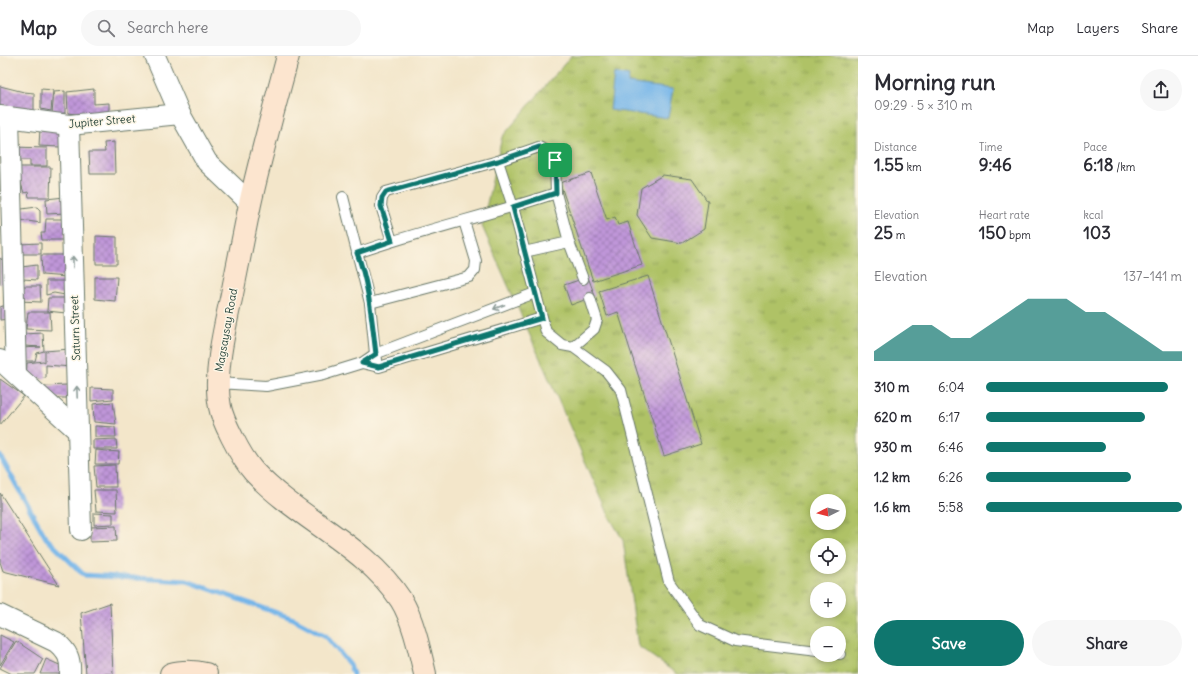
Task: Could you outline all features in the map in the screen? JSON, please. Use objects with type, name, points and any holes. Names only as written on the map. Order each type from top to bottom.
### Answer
[{"type":"main road","name":"Magsaysay Road","points":[[288,56],[250,203],[221,347],[218,383],[220,406],[227,428],[240,453],[253,471],[274,491],[355,552],[380,576],[401,601],[410,619],[425,674]]},
{"type":"main road","points":[[171,674],[188,672],[200,672],[206,674]]},
{"type":"street","points":[[155,56],[180,114],[207,162],[250,203]]},
{"type":"street","name":"Jupiter Street","points":[[4,116],[69,125],[180,114]]},
{"type":"street","points":[[4,116],[16,374]]},
{"type":"street","name":"Saturn Street","points":[[69,125],[81,530]]},
{"type":"street","points":[[0,360],[78,431]]},
{"type":"street","points":[[0,615],[56,642],[63,647],[68,654],[70,674]]},
{"type":"lane","points":[[392,241],[381,206],[382,198],[386,192],[498,161],[539,147],[548,152],[555,160],[556,193],[569,242],[582,278]]},
{"type":"lane","points":[[498,161],[513,207],[546,332],[562,345],[573,347],[606,371],[621,390],[669,582],[700,626],[735,641],[810,650]]},
{"type":"lane","points":[[357,253],[392,241],[513,207],[556,193]]},
{"type":"lane","points":[[343,197],[370,303],[379,367]]},
{"type":"lane","points":[[370,303],[469,277],[475,270],[476,261],[464,221]]},
{"type":"lane","points":[[524,252],[569,242]]},
{"type":"lane","points":[[218,383],[266,386],[323,375],[362,363],[376,354],[535,293]]},
{"type":"lane","points":[[573,347],[594,329],[597,320],[590,298]]},
{"type":"lane","points":[[362,363],[379,367],[542,318]]},
{"type":"green space","points":[[571,56],[858,56],[858,674],[677,674],[638,646],[623,540],[610,518],[482,226],[502,137]]},
{"type":"water","points":[[614,73],[629,76],[628,83],[673,89],[668,118],[610,110]]},
{"type":"building","points":[[0,86],[34,93],[34,112],[25,109],[0,106]]},
{"type":"building","points":[[41,89],[53,90],[51,111],[41,109]]},
{"type":"building","points":[[94,89],[94,104],[109,103],[109,115],[92,116],[68,113],[67,92]]},
{"type":"building","points":[[65,91],[65,113],[52,114],[54,92]]},
{"type":"building","points":[[40,128],[62,129],[60,147],[39,146]]},
{"type":"building","points":[[114,142],[115,174],[90,174],[89,152],[105,152],[104,143]]},
{"type":"building","points":[[11,147],[47,148],[47,166],[30,166],[30,160],[11,160]]},
{"type":"building","points":[[16,167],[51,167],[50,197],[29,197],[28,192],[24,193]]},
{"type":"building","points":[[591,173],[607,220],[615,217],[618,225],[628,222],[642,265],[593,281],[560,183]]},
{"type":"building","points":[[663,175],[692,179],[708,202],[704,229],[682,243],[652,238],[637,215],[641,188]]},
{"type":"building","points":[[65,197],[66,213],[47,214],[46,199]]},
{"type":"building","points":[[37,207],[40,210],[40,223],[28,221],[15,222],[14,210]]},
{"type":"building","points":[[46,219],[68,219],[64,240],[42,240],[41,233],[45,233]]},
{"type":"building","points":[[96,236],[117,237],[117,264],[96,264]]},
{"type":"building","points":[[41,243],[41,254],[20,254],[19,244]]},
{"type":"building","points":[[41,255],[67,255],[67,277],[42,275]]},
{"type":"building","points":[[0,258],[5,262],[4,283],[0,284]]},
{"type":"building","points":[[37,265],[37,280],[22,279],[22,267]]},
{"type":"building","points":[[648,276],[701,444],[664,456],[618,312],[607,316],[599,291]]},
{"type":"building","points":[[95,277],[117,277],[115,301],[95,299]]},
{"type":"building","points":[[588,277],[595,296],[571,305],[564,285]]},
{"type":"building","points":[[46,281],[66,281],[65,295],[54,293],[46,295]]},
{"type":"building","points":[[19,286],[40,286],[41,302],[19,301]]},
{"type":"building","points":[[48,298],[67,298],[66,313],[47,311]]},
{"type":"building","points":[[9,304],[8,319],[0,320],[0,307]]},
{"type":"building","points":[[28,312],[50,312],[51,330],[26,329]]},
{"type":"building","points":[[43,333],[44,351],[37,353],[35,361],[22,361],[20,348],[41,347],[25,346],[24,334]]},
{"type":"building","points":[[70,349],[71,367],[46,365],[46,378],[26,380],[27,363],[45,362],[45,351]]},
{"type":"building","points":[[0,379],[24,396],[0,425]]},
{"type":"building","points":[[67,385],[68,398],[44,398],[43,386]]},
{"type":"building","points":[[91,388],[113,389],[113,399],[91,401]]},
{"type":"building","points":[[113,402],[116,424],[94,422],[93,404]]},
{"type":"building","points":[[95,426],[115,427],[116,437],[95,437]]},
{"type":"building","points":[[116,439],[117,449],[93,449],[93,440]]},
{"type":"building","points":[[96,450],[119,452],[118,464],[95,464]]},
{"type":"building","points":[[115,465],[116,487],[96,487],[94,466]]},
{"type":"building","points":[[94,490],[116,490],[117,512],[96,511]]},
{"type":"building","points":[[0,493],[59,585],[3,571],[0,562]]},
{"type":"building","points":[[94,513],[113,514],[113,524],[94,525]]},
{"type":"building","points":[[116,526],[117,541],[90,542],[90,527]]},
{"type":"building","points":[[110,603],[113,674],[86,674],[81,613]]},
{"type":"building","points":[[0,635],[14,642],[0,665]]},
{"type":"building","points":[[16,641],[43,659],[35,674],[12,674],[0,668]]},
{"type":"building","points":[[46,659],[64,667],[62,674],[40,674]]},
{"type":"waterway","points":[[0,456],[46,538],[84,575],[187,581],[294,619],[326,636],[350,665],[353,674]]},
{"type":"route","points":[[539,147],[548,152],[555,160],[556,193],[513,207],[542,318],[379,367],[362,363],[376,354],[370,303],[357,253],[392,241],[381,206],[382,198],[386,192],[498,161],[539,147]]}]
